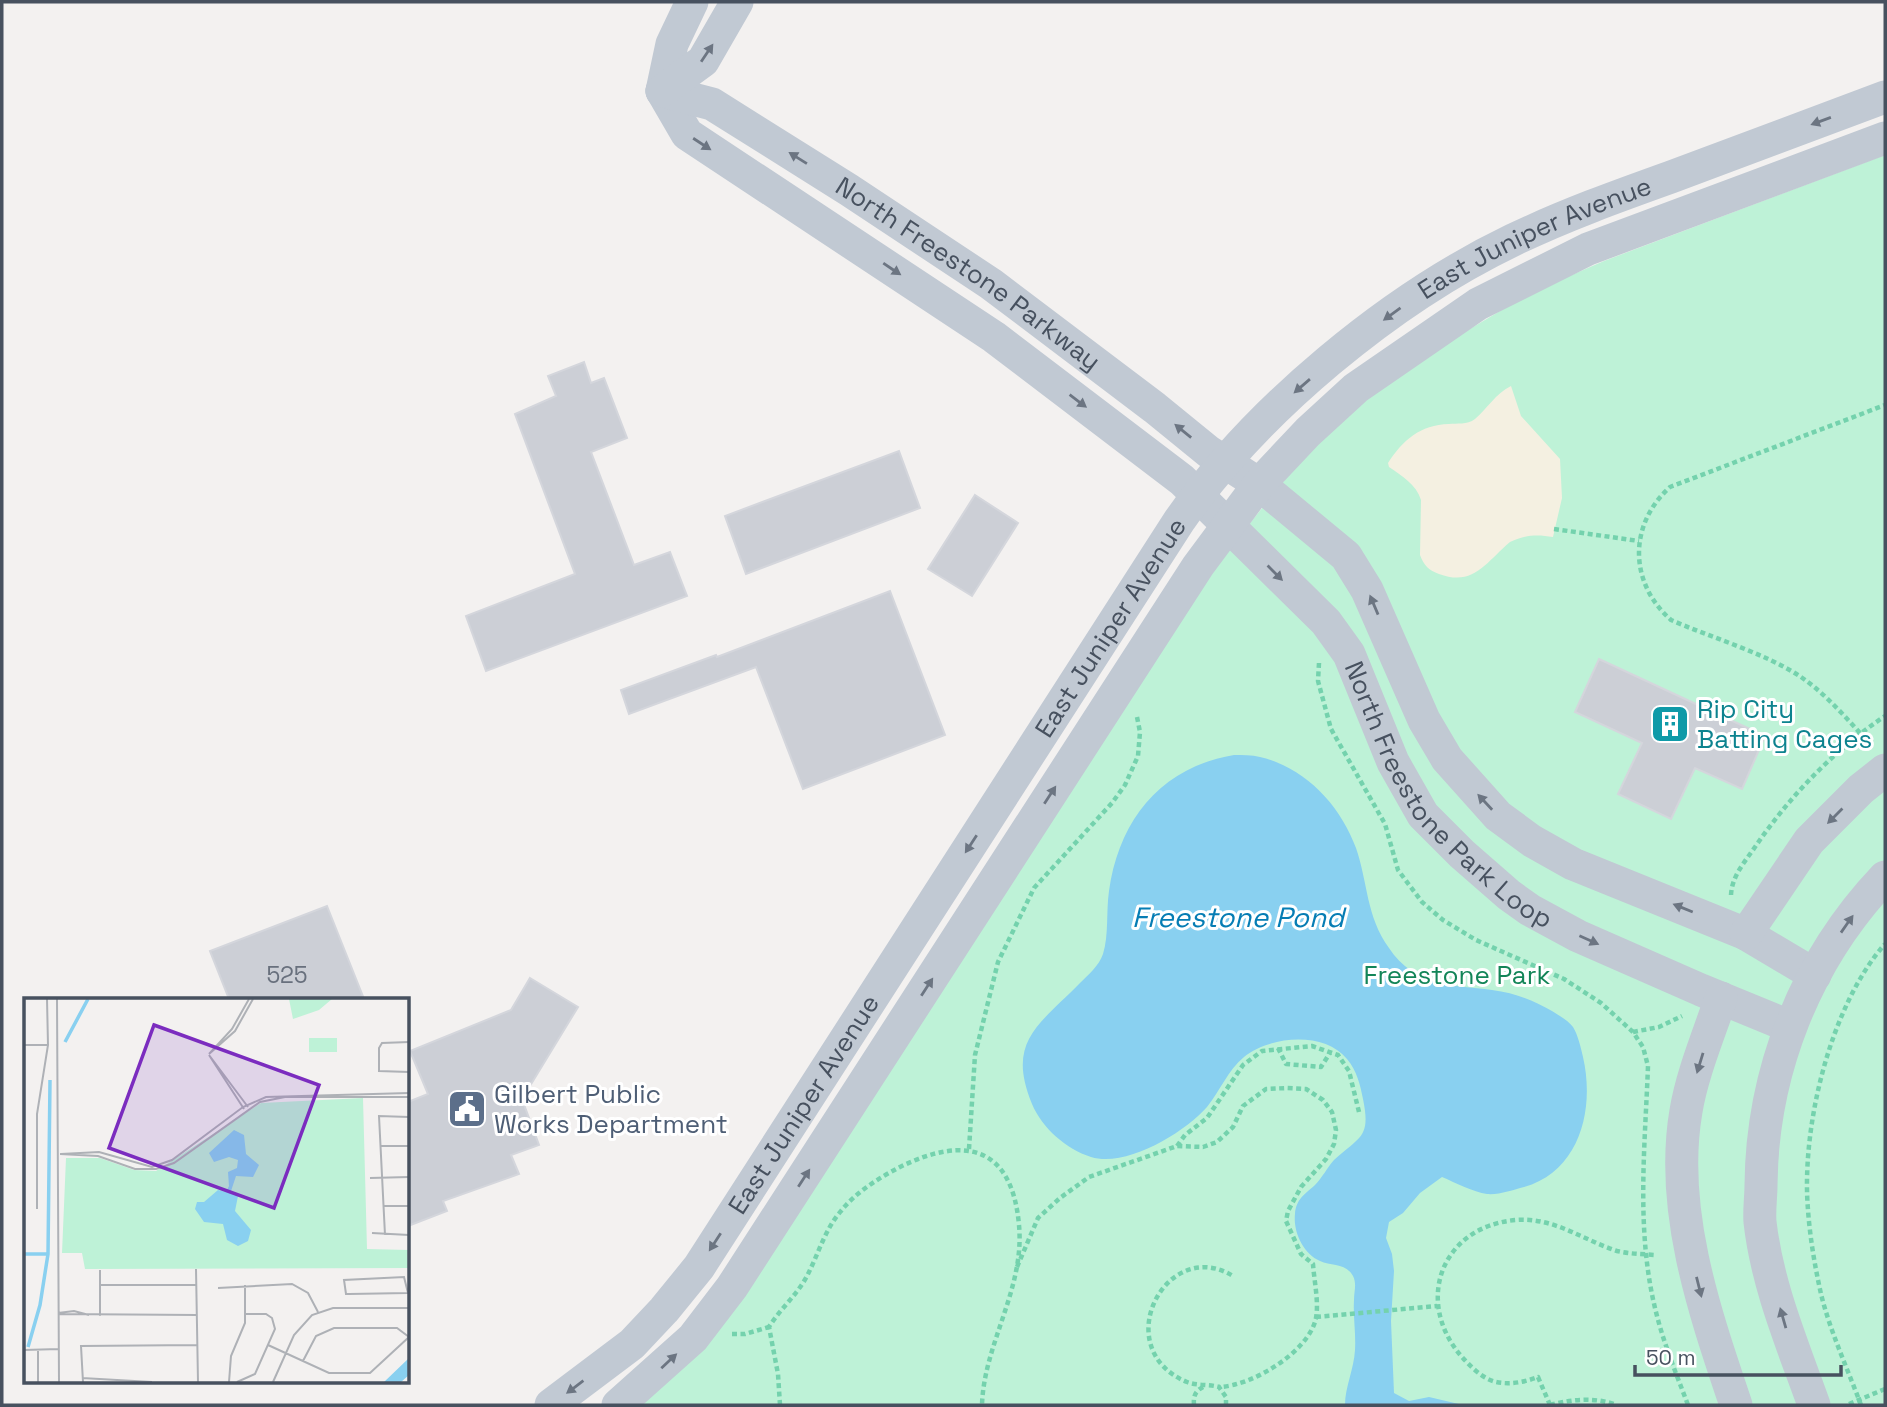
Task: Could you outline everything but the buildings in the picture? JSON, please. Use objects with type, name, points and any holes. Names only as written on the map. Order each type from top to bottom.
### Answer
[{"type":"street","points":[[662,91],[672,44],[692,2]]},
{"type":"street","points":[[662,91],[703,61],[737,2]]},
{"type":"street","name":"North Freestone Parkway","points":[[662,91],[712,104],[849,190],[991,284],[1049,326],[1209,452],[1259,484]]},
{"type":"street","name":"North Freestone Parkway","points":[[662,91],[687,134],[994,337],[1182,480],[1227,526]]},
{"type":"street","name":"East Juniper Avenue","points":[[551,1405],[632,1344],[699,1267],[1197,495],[1224,461],[1284,401],[1349,345],[1455,271],[1511,240],[1567,215],[1885,97]]},
{"type":"street","name":"East Juniper Avenue","points":[[618,1405],[694,1338],[732,1287],[1162,620],[1259,484],[1308,432],[1356,388],[1478,304],[1588,249],[1885,138]]},
{"type":"street","name":"North Freestone Park Loop","points":[[1259,484],[1346,556],[1367,590],[1424,720],[1447,759],[1498,816],[1532,841],[1573,864],[1738,930],[1815,975]]},
{"type":"street","name":"North Freestone Park Loop","points":[[1227,526],[1326,622],[1349,654],[1393,762],[1423,815],[1461,854],[1509,895],[1541,917],[1789,1026]]},
{"type":"street","points":[[1738,930],[1809,841],[1861,789],[1885,770]]},
{"type":"street","points":[[1814,1405],[1786,1329],[1773,1283],[1760,1222],[1761,1157],[1769,1098],[1789,1026],[1815,975],[1848,922],[1885,877]]},
{"type":"street","points":[[1711,994],[1686,1111],[1683,1163],[1686,1222],[1698,1287],[1736,1405]]},
{"type":"path","points":[[1860,733],[1833,704],[1801,677],[1778,664],[1671,620],[1659,609],[1644,583],[1639,541],[1649,512],[1658,498],[1670,487],[1885,405]]},
{"type":"path","points":[[1554,529],[1639,541]]},
{"type":"path","points":[[1318,652],[1318,681],[1331,729],[1385,824],[1398,870],[1422,902],[1443,920],[1476,940],[1564,979],[1601,1003],[1633,1032],[1643,1047],[1648,1066],[1643,1203],[1649,1277],[1660,1329],[1688,1405]]},
{"type":"path","points":[[969,1150],[975,1055],[998,962],[1034,888],[1112,803],[1125,785],[1138,756],[1140,732],[1136,710]]},
{"type":"path","points":[[1738,930],[1732,885],[1737,872],[1773,820],[1796,794],[1860,733],[1885,716]]},
{"type":"path","points":[[1860,1402],[1822,1297],[1816,1270],[1808,1210],[1810,1136],[1822,1075],[1838,1026],[1874,957],[1885,944]]},
{"type":"path","points":[[1633,1032],[1659,1027],[1678,1019],[1690,1007],[1711,994]]},
{"type":"path","points":[[1177,1146],[1185,1135],[1207,1118],[1243,1065],[1262,1051],[1278,1048],[1312,1046],[1338,1055],[1349,1071],[1360,1112]]},
{"type":"path","points":[[1278,1048],[1286,1063],[1321,1067],[1330,1053]]},
{"type":"path","points":[[1017,1267],[1038,1218],[1089,1177],[1177,1146],[1202,1147],[1217,1142],[1233,1127],[1243,1106],[1266,1088],[1307,1089],[1323,1100],[1332,1112],[1336,1130],[1334,1144],[1326,1159],[1301,1187],[1286,1220],[1301,1254],[1313,1264],[1316,1317],[1298,1347],[1276,1367],[1238,1385],[1219,1387],[1188,1382],[1164,1367],[1155,1354],[1147,1325],[1154,1298],[1162,1288],[1184,1273],[1208,1268],[1225,1271],[1233,1276]]},
{"type":"path","points":[[724,1334],[745,1334],[769,1328],[807,1276],[829,1227],[852,1200],[890,1172],[911,1162],[948,1149],[969,1150],[996,1163],[1012,1186],[1019,1224],[1014,1284],[982,1389],[982,1405]]},
{"type":"path","points":[[1617,1405],[1591,1399],[1550,1405],[1538,1377],[1525,1382],[1495,1382],[1480,1374],[1457,1352],[1443,1327],[1437,1306],[1438,1283],[1444,1265],[1457,1247],[1474,1233],[1493,1223],[1543,1221],[1616,1250],[1655,1255]]},
{"type":"path","points":[[1316,1317],[1437,1306]]},
{"type":"path","points":[[769,1328],[778,1374],[780,1405]]},
{"type":"path","points":[[1194,1405],[1194,1395],[1206,1385]]},
{"type":"path","points":[[1219,1387],[1226,1397],[1226,1405]]},
{"type":"path","points":[[1849,1404],[1860,1402],[1885,1390]]},
{"type":"green space","name":"Freestone Park","points":[[1885,155],[1885,1405],[638,1405],[1206,578],[1307,452],[1370,393],[1438,348],[1530,293],[1604,261]]},
{"type":"sand","points":[[1511,386],[1521,416],[1560,459],[1562,498],[1553,537],[1531,536],[1510,542],[1471,575],[1451,577],[1439,574],[1427,567],[1420,555],[1419,494],[1408,481],[1389,467],[1388,463],[1413,435],[1429,427],[1472,421],[1500,393]]},
{"type":"water","name":"Freestone Pond","points":[[1234,755],[1250,755],[1277,762],[1306,779],[1331,803],[1356,848],[1381,936],[1399,961],[1422,977],[1448,985],[1500,991],[1531,1000],[1566,1020],[1578,1038],[1587,1097],[1579,1136],[1559,1167],[1543,1179],[1496,1194],[1476,1191],[1442,1177],[1420,1193],[1403,1213],[1389,1222],[1386,1238],[1394,1271],[1391,1321],[1394,1393],[1409,1401],[1429,1397],[1463,1405],[1345,1405],[1355,1350],[1354,1279],[1346,1269],[1320,1261],[1309,1253],[1300,1241],[1295,1221],[1297,1204],[1302,1197],[1318,1182],[1334,1160],[1357,1140],[1366,1122],[1358,1078],[1347,1059],[1337,1050],[1325,1044],[1297,1040],[1282,1041],[1255,1050],[1238,1062],[1197,1117],[1154,1146],[1121,1157],[1091,1157],[1073,1149],[1048,1129],[1032,1104],[1025,1082],[1025,1049],[1040,1023],[1090,973],[1101,958],[1105,947],[1108,899],[1114,865],[1122,841],[1134,820],[1148,801],[1185,771],[1208,761]]},
{"type":"place","name":"Rip City Batting Cages","points":[[1670,724]]},
{"type":"place","name":"Gilbert Public Works Department","points":[[467,1109]]}]
